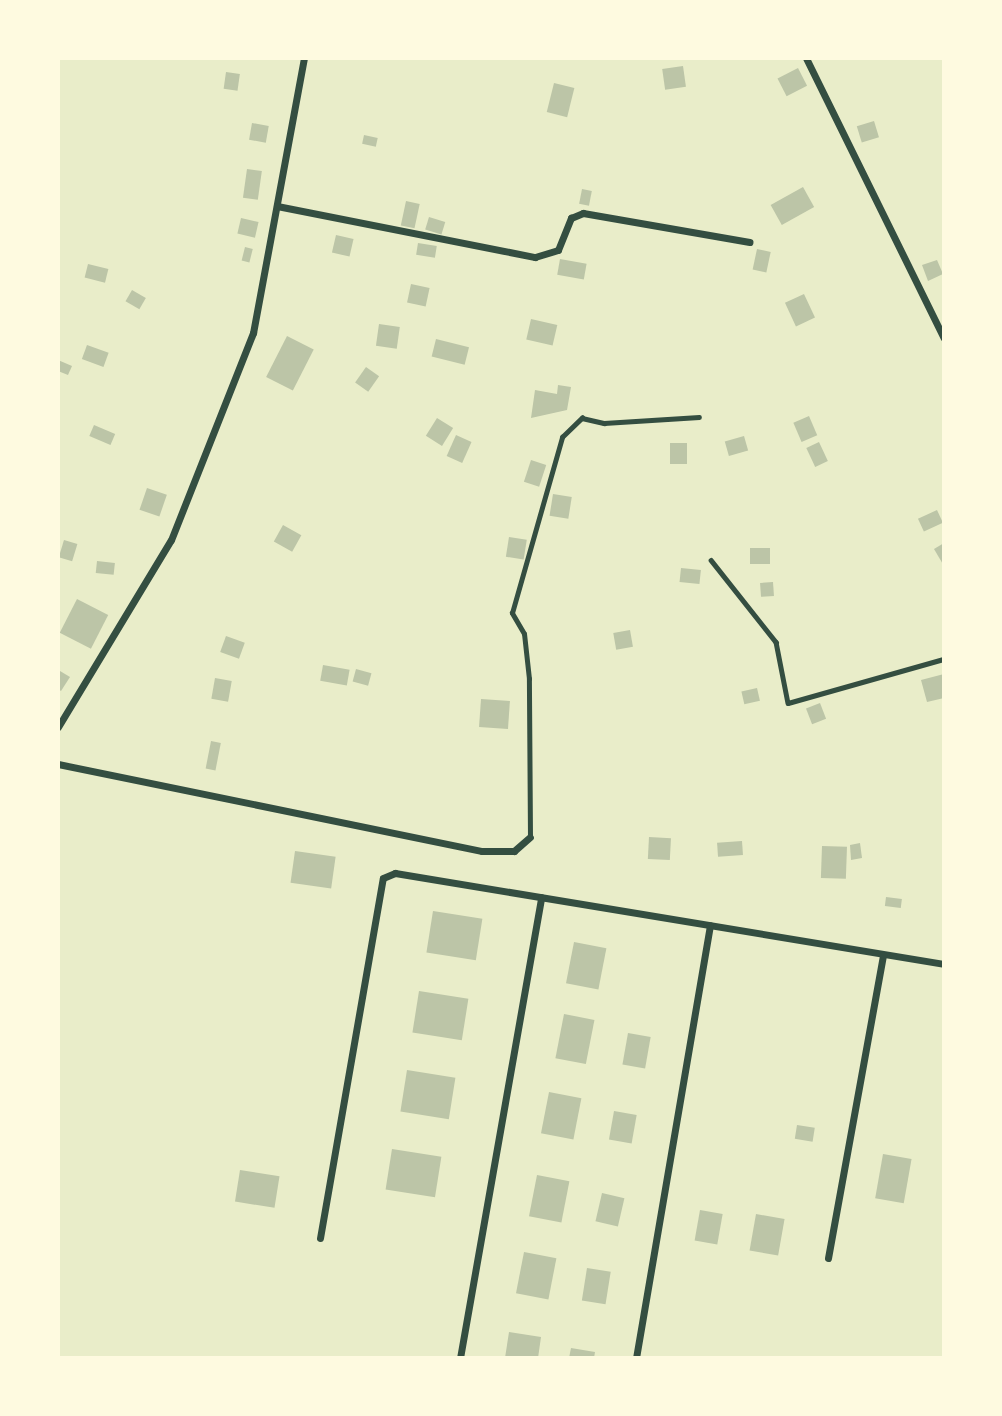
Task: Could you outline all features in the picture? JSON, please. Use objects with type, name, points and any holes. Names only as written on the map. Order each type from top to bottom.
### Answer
[{"type":"street","points":[[58,727],[171,540],[253,333],[304,58]]},
{"type":"street","points":[[806,58],[944,338]]},
{"type":"street","points":[[277,206],[535,257],[558,250],[571,218],[583,212],[750,242]]},
{"type":"street","points":[[58,764],[482,851],[514,851],[530,838]]},
{"type":"street","points":[[320,1238],[383,878],[395,873],[944,964]]},
{"type":"street","points":[[460,1358],[541,897]]},
{"type":"street","points":[[636,1358],[710,925]]},
{"type":"street","points":[[828,1258],[883,955]]},
{"type":"lane","points":[[530,838],[529,679],[524,634],[512,613],[562,437],[582,418],[604,423],[699,417]]},
{"type":"lane","points":[[711,561],[776,642],[788,703],[944,659]]},
{"type":"building","points":[[683,66],[686,87],[665,90],[662,69]]},
{"type":"building","points":[[798,68],[807,86],[787,96],[778,78]]},
{"type":"building","points":[[226,72],[240,74],[237,91],[224,89]]},
{"type":"building","points":[[554,83],[574,88],[567,117],[547,112]]},
{"type":"building","points":[[874,121],[879,137],[862,143],[857,126]]},
{"type":"building","points":[[252,123],[269,126],[266,143],[249,140]]},
{"type":"building","points":[[364,135],[378,138],[376,147],[362,144]]},
{"type":"building","points":[[247,169],[262,171],[258,200],[243,198]]},
{"type":"building","points":[[803,187],[814,207],[782,225],[771,205]]},
{"type":"building","points":[[582,189],[592,191],[589,206],[579,204]]},
{"type":"building","points":[[406,201],[420,204],[414,228],[401,225]]},
{"type":"building","points":[[429,217],[445,222],[441,234],[425,229]]},
{"type":"building","points":[[241,218],[259,222],[255,238],[237,234]]},
{"type":"building","points":[[336,235],[354,239],[349,257],[332,253]]},
{"type":"building","points":[[418,243],[437,246],[435,258],[416,255]]},
{"type":"building","points":[[245,247],[253,249],[249,263],[242,261]]},
{"type":"building","points":[[757,249],[771,252],[766,272],[753,270]]},
{"type":"building","points":[[560,259],[587,264],[584,279],[557,275]]},
{"type":"building","points":[[937,260],[943,274],[928,281],[922,265]]},
{"type":"building","points":[[88,264],[108,269],[105,283],[85,278]]},
{"type":"building","points":[[411,284],[430,288],[426,307],[407,303]]},
{"type":"building","points":[[132,290],[146,298],[139,309],[126,301]]},
{"type":"building","points":[[804,294],[815,318],[796,326],[785,303]]},
{"type":"building","points":[[531,319],[557,325],[553,346],[526,339]]},
{"type":"building","points":[[379,324],[400,327],[397,349],[376,346]]},
{"type":"building","points":[[287,336],[314,350],[293,391],[266,377]]},
{"type":"building","points":[[436,339],[469,347],[465,365],[432,356]]},
{"type":"building","points":[[87,345],[109,353],[103,367],[82,359]]},
{"type":"building","points":[[58,360],[72,366],[68,375],[58,371]]},
{"type":"building","points":[[366,367],[379,376],[368,392],[355,383]]},
{"type":"building","points":[[558,385],[571,387],[567,410],[531,418],[535,390],[557,394]]},
{"type":"building","points":[[809,416],[817,435],[802,442],[793,423]]},
{"type":"building","points":[[437,418],[453,428],[442,446],[426,436]]},
{"type":"building","points":[[94,425],[115,434],[110,445],[89,436]]},
{"type":"building","points":[[456,435],[472,442],[462,463],[447,456]]},
{"type":"building","points":[[744,436],[748,450],[729,456],[725,442]]},
{"type":"building","points":[[819,442],[828,461],[815,467],[806,448]]},
{"type":"building","points":[[670,443],[687,443],[687,464],[670,464]]},
{"type":"building","points":[[531,460],[546,465],[539,487],[524,482]]},
{"type":"building","points":[[147,488],[167,495],[159,517],[140,510]]},
{"type":"building","points":[[553,494],[572,497],[568,519],[550,516]]},
{"type":"building","points":[[937,510],[943,523],[924,532],[918,519]]},
{"type":"building","points":[[283,525],[301,535],[292,552],[274,542]]},
{"type":"building","points":[[509,537],[527,540],[524,560],[506,557]]},
{"type":"building","points":[[64,540],[77,544],[72,561],[59,557]]},
{"type":"building","points":[[944,543],[944,566],[934,549]]},
{"type":"building","points":[[750,548],[770,548],[770,564],[750,564]]},
{"type":"building","points":[[97,561],[115,563],[114,575],[96,573]]},
{"type":"building","points":[[681,568],[701,570],[699,584],[680,582]]},
{"type":"building","points":[[773,582],[774,596],[761,597],[760,583]]},
{"type":"building","points":[[77,599],[108,615],[91,649],[60,633]]},
{"type":"building","points":[[630,630],[633,647],[616,650],[613,633]]},
{"type":"building","points":[[226,636],[245,643],[239,659],[220,652]]},
{"type":"building","points":[[323,665],[350,670],[347,685],[320,681]]},
{"type":"building","points":[[356,669],[371,673],[368,686],[353,682]]},
{"type":"building","points":[[60,671],[70,677],[61,691],[58,689]]},
{"type":"building","points":[[944,674],[944,698],[927,702],[921,680]]},
{"type":"building","points":[[215,678],[232,681],[228,702],[211,699]]},
{"type":"building","points":[[757,688],[760,701],[744,704],[741,692]]},
{"type":"building","points":[[481,699],[510,701],[508,729],[479,727]]},
{"type":"building","points":[[820,703],[826,719],[812,724],[806,708]]},
{"type":"building","points":[[211,741],[221,743],[215,770],[206,768]]},
{"type":"building","points":[[649,837],[671,838],[670,860],[648,859]]},
{"type":"building","points":[[742,841],[743,855],[718,857],[717,843]]},
{"type":"building","points":[[860,843],[862,858],[851,860],[850,845]]},
{"type":"building","points":[[822,846],[847,847],[846,879],[821,878]]},
{"type":"building","points":[[295,851],[336,857],[331,888],[291,883]]},
{"type":"building","points":[[886,897],[902,899],[901,908],[885,906]]},
{"type":"building","points":[[433,911],[482,919],[476,960],[426,952]]},
{"type":"building","points":[[574,942],[606,948],[598,990],[566,983]]},
{"type":"building","points":[[419,991],[468,999],[462,1040],[412,1032]]},
{"type":"building","points":[[564,1014],[594,1020],[586,1064],[555,1058]]},
{"type":"building","points":[[628,1033],[651,1037],[645,1069],[622,1065]]},
{"type":"building","points":[[407,1070],[455,1078],[449,1119],[400,1111]]},
{"type":"building","points":[[549,1092],[581,1098],[573,1140],[541,1133]]},
{"type":"building","points":[[614,1111],[637,1115],[632,1144],[609,1140]]},
{"type":"building","points":[[797,1125],[815,1128],[813,1142],[795,1139]]},
{"type":"building","points":[[392,1149],[441,1157],[435,1197],[386,1189]]},
{"type":"building","points":[[883,1154],[912,1159],[904,1203],[875,1198]]},
{"type":"building","points":[[240,1170],[280,1176],[275,1208],[235,1202]]},
{"type":"building","points":[[537,1175],[569,1181],[561,1223],[529,1216]]},
{"type":"building","points":[[602,1193],[624,1198],[618,1226],[595,1221]]},
{"type":"building","points":[[700,1210],[723,1214],[717,1245],[695,1241]]},
{"type":"building","points":[[756,1214],[785,1219],[778,1255],[750,1250]]},
{"type":"building","points":[[524,1252],[556,1258],[548,1300],[516,1293]]},
{"type":"building","points":[[587,1268],[611,1272],[606,1304],[582,1301]]},
{"type":"building","points":[[509,1332],[541,1337],[538,1358],[505,1358]]},
{"type":"building","points":[[571,1348],[595,1352],[594,1358],[569,1358]]}]
